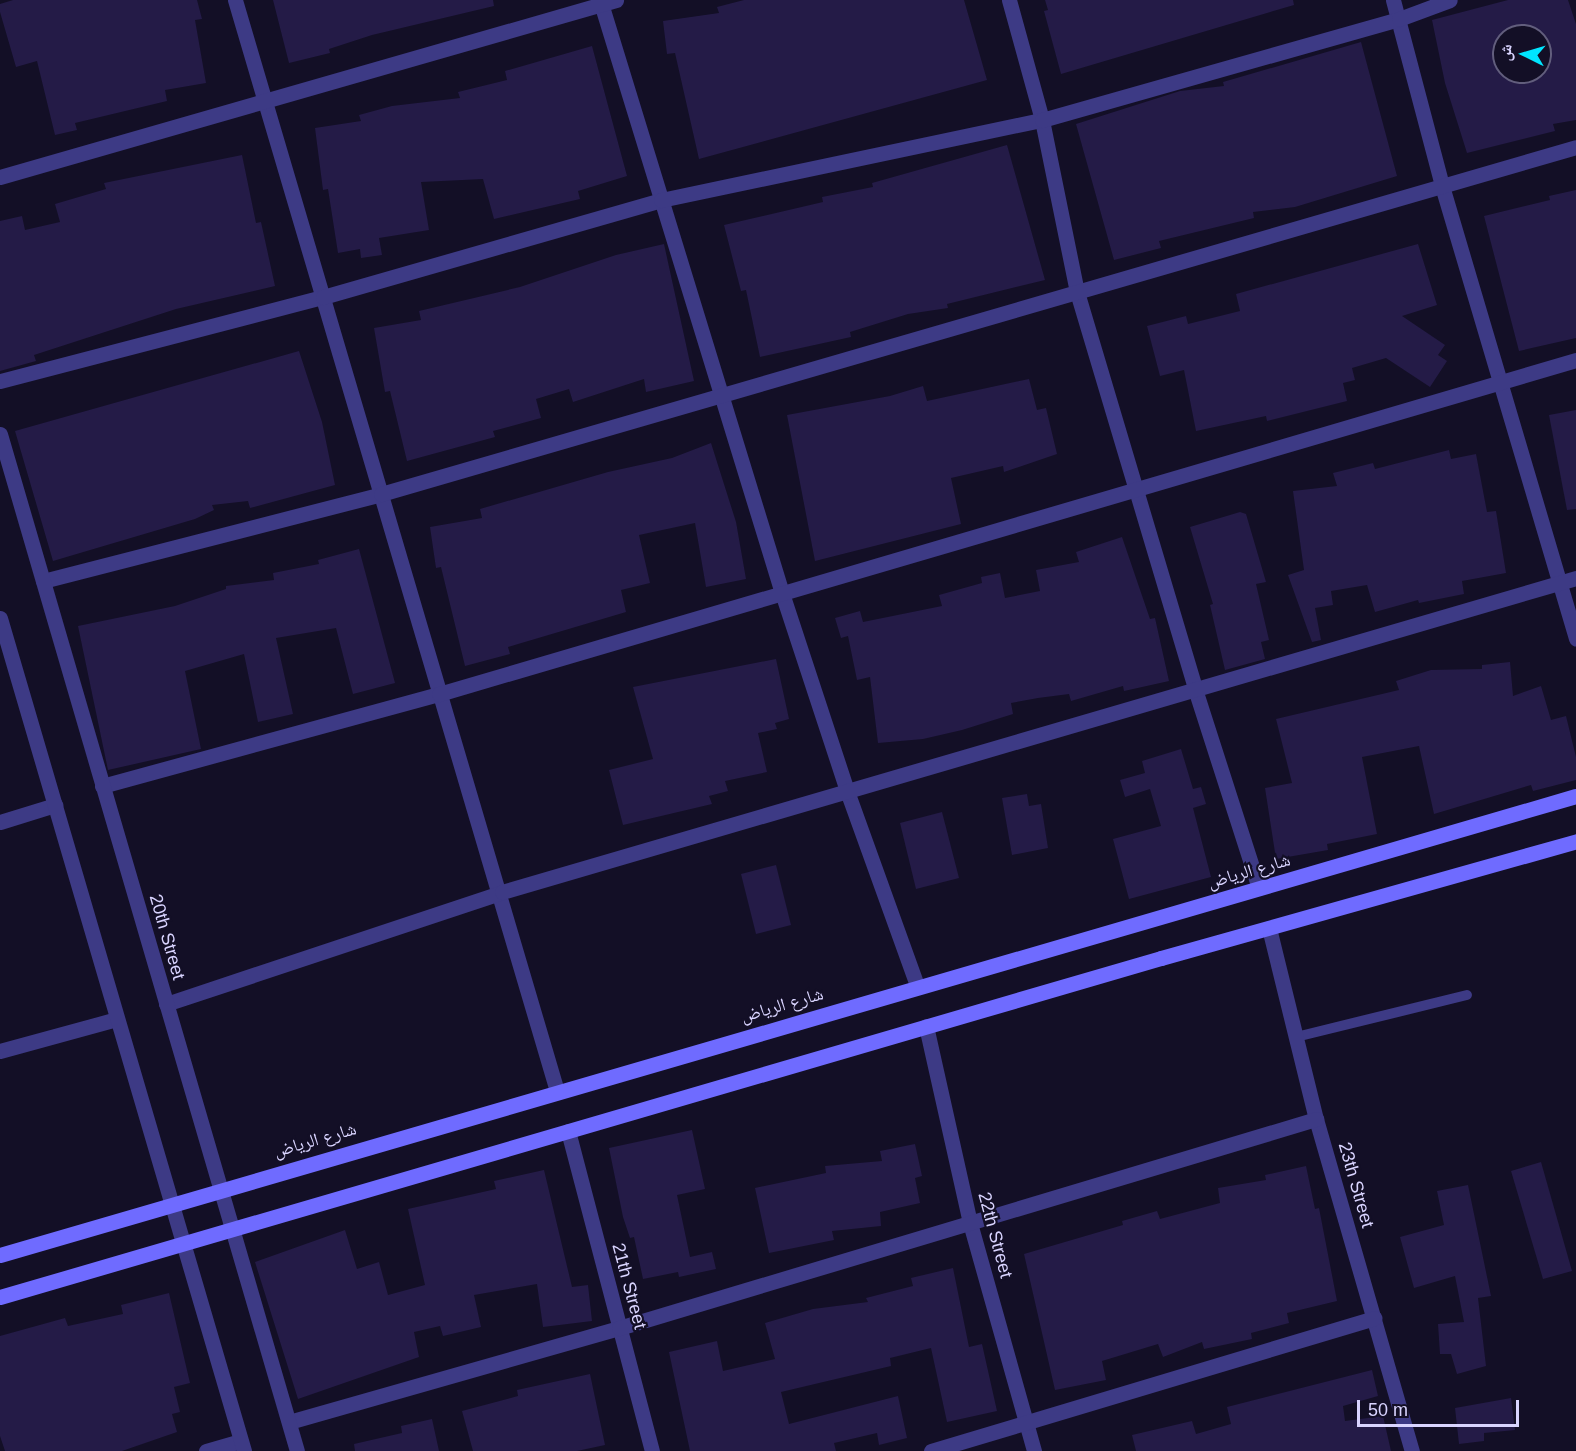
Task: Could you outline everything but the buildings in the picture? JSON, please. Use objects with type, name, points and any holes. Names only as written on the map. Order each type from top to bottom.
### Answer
[{"type":"main road","name":"شارع الرياض","points":[[0,1255],[218,1188],[1576,796]]},
{"type":"main road","points":[[0,1297],[926,1026],[1576,841]]},
{"type":"street","points":[[235,0],[440,693],[502,892],[557,1091]]},
{"type":"street","points":[[1009,0],[1042,120],[1077,292],[1195,689],[1259,888]]},
{"type":"street","points":[[1393,0],[1442,186],[1498,382],[1576,639]]},
{"type":"street","points":[[0,381],[322,297],[661,200],[1042,120],[1399,19],[1450,0]]},
{"type":"street","points":[[0,177],[265,103],[605,1],[661,200],[782,593],[847,791],[917,985]]},
{"type":"street","points":[[43,582],[381,494],[1576,147]]},
{"type":"street","points":[[102,786],[440,693],[1576,360]]},
{"type":"street","name":"20th Street","points":[[0,434],[218,1188],[297,1451]]},
{"type":"street","points":[[166,1004],[502,892],[1576,578]]},
{"type":"street","points":[[0,618],[243,1446],[207,1451]]},
{"type":"street","points":[[0,822],[55,805]]},
{"type":"street","name":"23th Street","points":[[1269,928],[1316,1119],[1412,1451]]},
{"type":"street","points":[[0,1051],[117,1019]]},
{"type":"street","name":"22th Street","points":[[926,1026],[970,1223],[1034,1451]]},
{"type":"street","points":[[289,1422],[620,1328],[1316,1119]]},
{"type":"street","name":"21th Street","points":[[568,1131],[652,1451]]},
{"type":"street","points":[[931,1451],[1374,1318]]},
{"type":"lane","points":[[1296,1037],[1467,995]]}]
